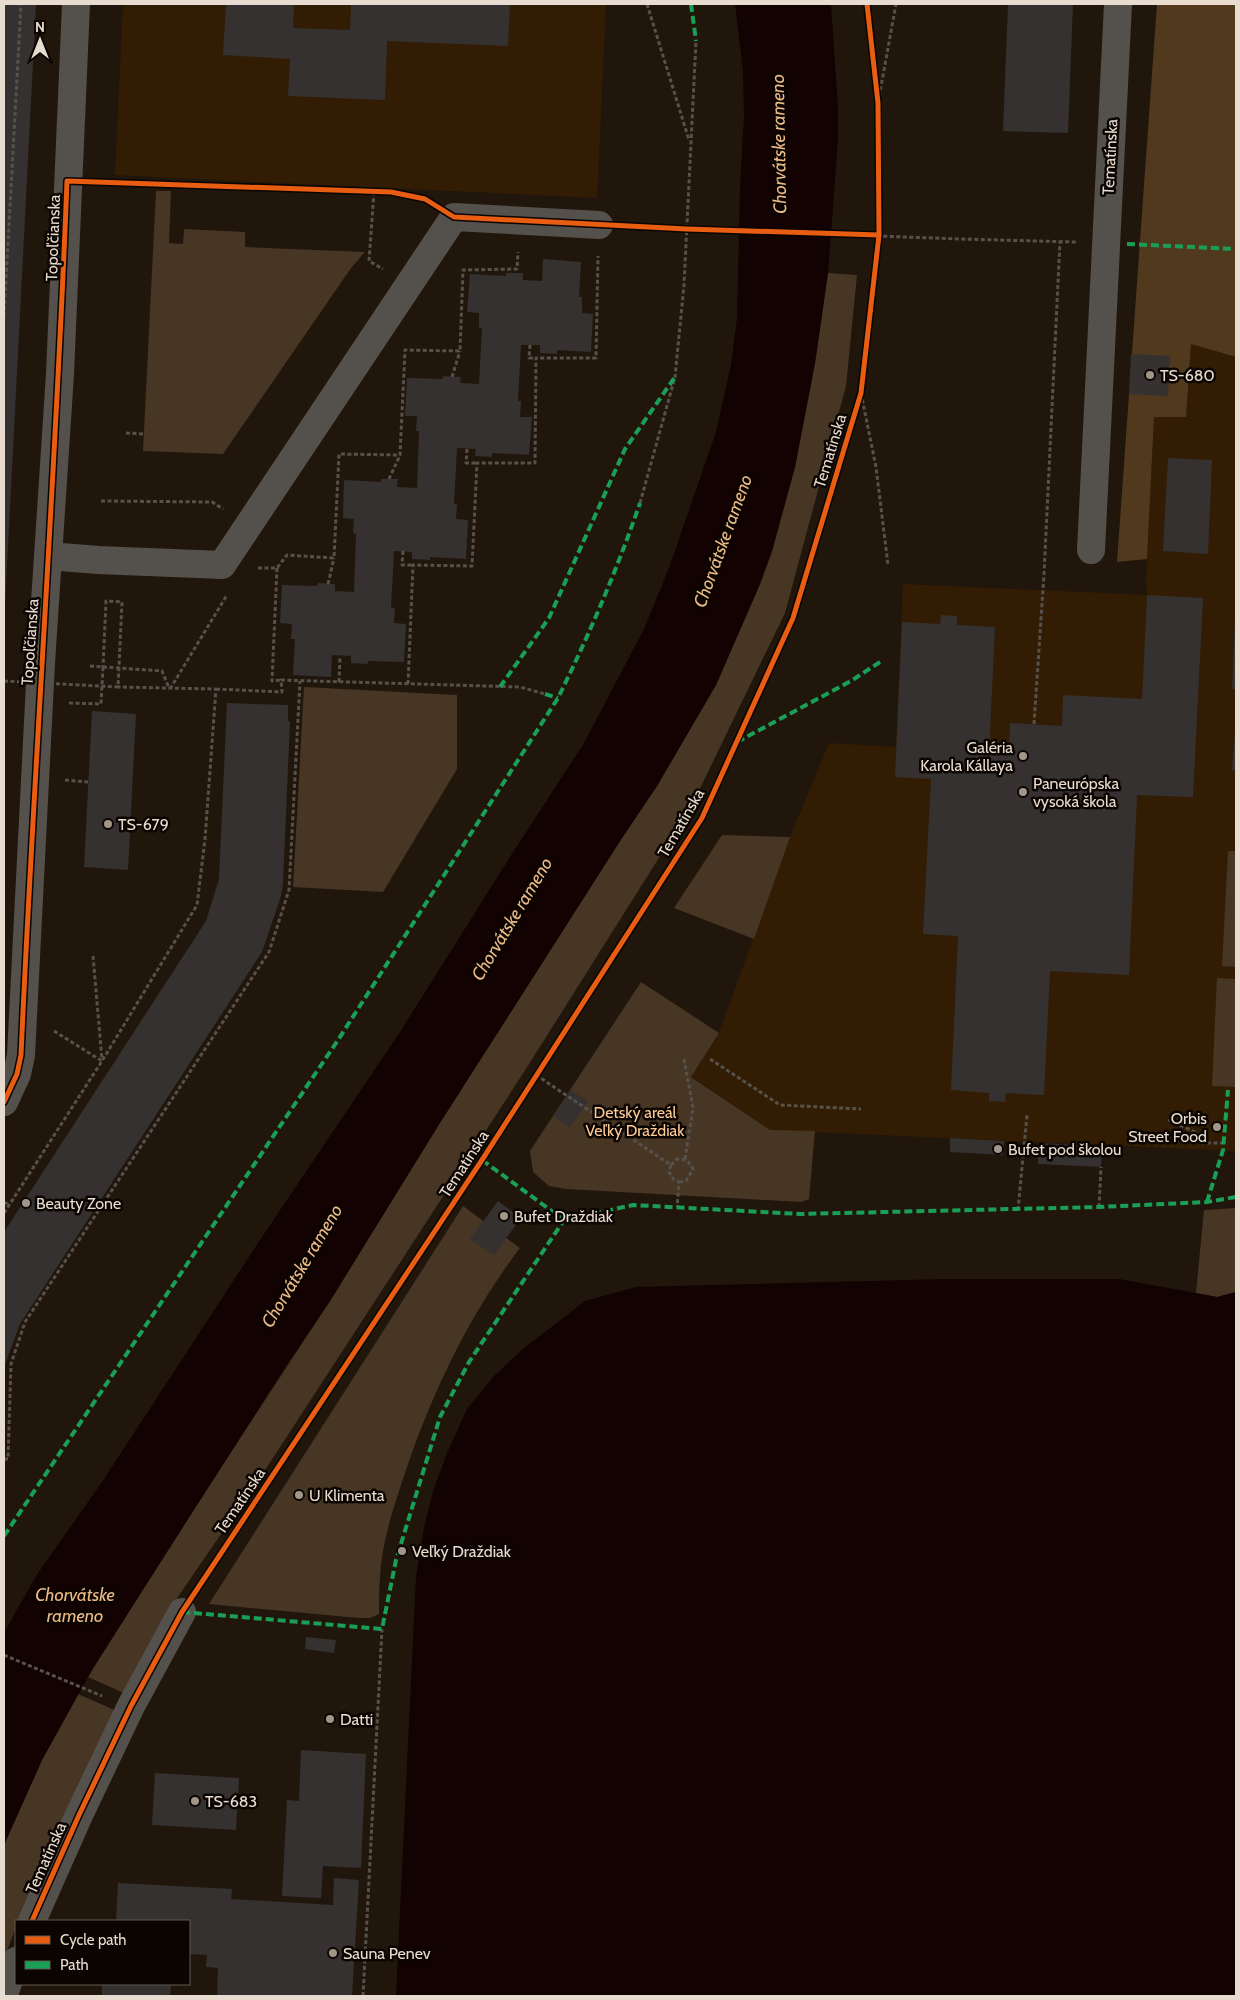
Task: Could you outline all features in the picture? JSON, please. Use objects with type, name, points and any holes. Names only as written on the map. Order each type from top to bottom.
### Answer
[{"type":"street","name":"Topoľčianska","points":[[4,1102],[17,1074],[21,1055],[47,781],[49,556],[60,374],[76,4]]},
{"type":"street","name":"Tematínska","points":[[1091,550],[1118,4]]},
{"type":"street","points":[[49,556],[222,565],[454,217],[598,225]]},
{"type":"street","name":"Tematínska","points":[[32,1920],[74,1824],[131,1706],[182,1612]]},
{"type":"street","points":[[4,1994],[15,1964]]},
{"type":"path","points":[[4,317],[20,4]]},
{"type":"path","points":[[647,4],[690,143]]},
{"type":"path","points":[[878,103],[896,4]]},
{"type":"path","points":[[640,503],[675,377],[684,285],[696,41]]},
{"type":"path","points":[[876,83],[878,112]]},
{"type":"path","points":[[68,181],[391,192],[425,199],[454,217]]},
{"type":"path","points":[[374,192],[370,261],[409,284]]},
{"type":"path","points":[[452,377],[460,351],[463,270],[517,271],[519,220]]},
{"type":"path","points":[[530,345],[529,358],[596,358],[598,225],[1105,243]]},
{"type":"path","points":[[878,245],[879,226]]},
{"type":"path","points":[[1034,724],[1044,574],[1060,241]]},
{"type":"path","points":[[389,479],[400,455],[405,350],[460,351]]},
{"type":"path","points":[[467,449],[466,463],[535,463],[536,358]]},
{"type":"path","points":[[860,393],[876,467],[888,565]]},
{"type":"path","points":[[126,433],[144,434]]},
{"type":"path","points":[[328,584],[334,558],[339,454],[400,455]]},
{"type":"path","points":[[403,551],[402,565],[472,566],[477,463]]},
{"type":"path","points":[[101,500],[212,502],[248,527]]},
{"type":"path","points":[[334,558],[287,555],[277,568],[272,681],[520,687],[545,694]]},
{"type":"path","points":[[408,684],[413,565]]},
{"type":"path","points":[[252,568],[277,568]]},
{"type":"path","points":[[170,688],[229,592]]},
{"type":"path","points":[[63,702],[101,704],[106,601],[122,602],[118,687]]},
{"type":"path","points":[[339,682],[340,656]]},
{"type":"path","points":[[90,666],[162,671],[170,688]]},
{"type":"path","points":[[4,681],[282,692],[281,680]]},
{"type":"path","points":[[4,1459],[8,1459],[11,1364],[25,1322],[269,952],[289,890],[300,681]]},
{"type":"path","points":[[4,1213],[102,1061],[197,905],[205,839],[216,689]]},
{"type":"path","points":[[47,781],[88,782]]},
{"type":"path","points":[[93,956],[102,1061]]},
{"type":"path","points":[[49,1028],[102,1061]]},
{"type":"path","points":[[684,1058],[694,1108],[685,1159]]},
{"type":"path","points":[[710,1059],[780,1105],[861,1109]]},
{"type":"path","points":[[532,1083],[542,1067]]},
{"type":"path","points":[[536,1075],[671,1164]]},
{"type":"path","points":[[1018,1210],[1027,1115]]},
{"type":"path","points":[[1168,1120],[1200,1134],[1199,1143],[1223,1143]]},
{"type":"path","points":[[677,1159],[685,1159],[693,1169],[686,1181],[678,1182],[674,1180],[669,1172],[671,1164],[677,1159]]},
{"type":"path","points":[[1099,1207],[1101,1167]]},
{"type":"path","points":[[677,1207],[678,1182]]},
{"type":"path","points":[[4,1202],[9,1205]]},
{"type":"path","points":[[363,1996],[382,1629]]},
{"type":"path","points":[[4,1655],[92,1692]]},
{"type":"shaded area","points":[[123,4],[606,4],[597,198],[115,175]]},
{"type":"shaded area","points":[[1157,4],[1236,4],[1236,357],[1191,344],[1186,417],[1154,417],[1147,559],[1117,562]]},
{"type":"shaded area","name":"Paneurópska vysoká škola","points":[[1191,344],[1236,357],[1236,1151],[770,1130],[691,1076],[719,1033],[790,837],[829,743],[896,747],[903,584],[1147,595],[1146,578],[1154,417],[1186,417]]},
{"type":"green space","points":[[156,191],[171,191],[169,243],[183,244],[184,229],[245,232],[245,247],[365,252],[351,268],[223,454],[143,451]]},
{"type":"green space","points":[[828,273],[857,275],[846,386],[785,613],[691,807],[524,1072],[271,1461],[171,1607],[126,1694],[88,1677],[186,1521],[330,1301],[438,1126],[657,786],[716,685],[760,584],[772,551],[795,467],[815,363]]},
{"type":"green space","points":[[304,687],[457,695],[457,769],[383,892],[293,887]]},
{"type":"green space","points":[[722,835],[790,837],[754,939],[674,908]]},
{"type":"green space","points":[[1228,851],[1236,851],[1236,967],[1222,966]]},
{"type":"green space","points":[[1217,978],[1236,979],[1236,1087],[1212,1086]]},
{"type":"green space","name":"Detský areál Veľký Draždiak","points":[[641,982],[719,1033],[691,1077],[770,1130],[815,1131],[809,1199],[801,1202],[566,1189],[549,1186],[533,1172],[530,1151]]},
{"type":"green space","points":[[463,1206],[520,1248],[484,1300],[468,1328],[427,1414],[389,1524],[381,1563],[379,1614],[370,1618],[359,1618],[209,1604]]},
{"type":"green space","points":[[1236,1208],[1236,1292],[1217,1297],[1196,1293],[1204,1210]]},
{"type":"green space","points":[[78,1694],[119,1712],[66,1815],[18,1920],[15,1920],[15,1930],[4,1959],[4,1845],[42,1760]]},
{"type":"water","name":"Chorvátske rameno","points":[[735,4],[831,4],[838,107],[838,139],[828,273],[815,363],[795,467],[772,551],[760,584],[716,685],[657,786],[438,1126],[330,1301],[286,1366],[93,1668],[42,1760],[4,1845],[4,1633],[36,1576],[102,1482],[260,1240],[400,1032],[584,743],[644,629],[669,568],[716,432],[731,365],[737,318],[744,115],[743,71]]},
{"type":"water","name":"Veľký Draždiak","points":[[946,1279],[1119,1279],[1217,1297],[1236,1292],[1236,1996],[396,1996],[416,1577],[424,1527],[434,1488],[467,1409],[495,1375],[523,1349],[585,1301],[636,1287]]},
{"type":"building","points":[[4,4],[36,4],[5,605],[4,605]]},
{"type":"building","points":[[226,4],[294,4],[293,28],[350,30],[351,4],[510,4],[508,46],[387,41],[385,100],[288,96],[290,59],[223,55]]},
{"type":"building","points":[[1008,4],[1073,4],[1068,133],[1003,131]]},
{"type":"building","points":[[543,259],[581,262],[579,297],[582,297],[582,313],[593,314],[591,352],[557,350],[557,354],[540,353],[540,345],[521,345],[518,401],[521,401],[520,417],[532,417],[529,455],[492,453],[492,457],[475,456],[476,449],[457,448],[454,504],[457,504],[456,519],[468,520],[466,559],[430,557],[430,560],[412,559],[412,552],[394,551],[391,608],[395,608],[394,623],[406,624],[404,662],[368,661],[368,664],[351,663],[351,656],[332,655],[331,677],[293,675],[295,639],[291,639],[292,624],[280,623],[282,585],[317,586],[318,583],[335,584],[335,591],[354,592],[356,534],[353,533],[354,519],[343,518],[344,480],[381,482],[381,479],[398,479],[397,487],[417,488],[419,431],[416,431],[417,416],[405,416],[407,378],[443,379],[443,376],[461,377],[460,383],[479,384],[482,328],[479,328],[479,313],[467,312],[470,274],[506,276],[506,273],[523,273],[523,280],[542,281]]},
{"type":"building","name":"TS-680","points":[[1131,354],[1170,356],[1168,396],[1129,394]]},
{"type":"building","points":[[1168,458],[1212,460],[1208,554],[1163,551]]},
{"type":"building","points":[[1147,595],[1203,598],[1193,797],[1137,795],[1129,975],[1050,971],[1044,1095],[1006,1093],[1005,1102],[989,1101],[989,1093],[951,1090],[958,936],[923,934],[931,779],[895,777],[902,622],[940,624],[941,615],[957,616],[957,625],[995,627],[989,752],[1009,753],[1010,723],[1062,726],[1063,695],[1142,699]]},
{"type":"building","points":[[1235,619],[1236,689],[1232,689]]},
{"type":"building","points":[[227,703],[288,705],[288,721],[290,721],[281,896],[262,952],[20,1324],[4,1367],[4,1232],[206,921],[219,879]]},
{"type":"building","name":"TS-679","points":[[92,711],[136,714],[128,870],[84,867]]},
{"type":"building","points":[[1235,733],[1236,770],[1232,770]]},
{"type":"building","points":[[570,1090],[588,1101],[570,1127],[553,1116]]},
{"type":"building","points":[[950,1138],[1004,1141],[1003,1155],[950,1152]]},
{"type":"building","points":[[1038,1143],[1102,1146],[1101,1167],[1038,1164]]},
{"type":"building","points":[[498,1201],[521,1218],[494,1255],[470,1239]]},
{"type":"building","points":[[306,1637],[336,1640],[334,1653],[305,1649]]},
{"type":"building","points":[[301,1750],[366,1754],[361,1868],[323,1866],[321,1898],[282,1896],[287,1800],[299,1801]]},
{"type":"building","name":"TS-683","points":[[155,1773],[239,1778],[236,1830],[152,1825]]},
{"type":"building","points":[[334,1878],[359,1880],[352,1996],[217,1996],[218,1968],[206,1967],[207,1955],[190,1954],[190,1920],[116,1920],[118,1883],[232,1889],[231,1899],[333,1905]]},
{"type":"building","points":[[102,1985],[171,1985],[170,1996],[102,1996]]},
{"type":"marked path","points":[[691,4],[696,41]]},
{"type":"marked path","points":[[1127,244],[1236,249]]},
{"type":"marked path","points":[[500,687],[549,618],[625,449],[675,377]]},
{"type":"marked path","points":[[4,1536],[338,1040],[558,698],[602,602],[640,503]]},
{"type":"marked path","points":[[737,742],[851,681],[883,660]]},
{"type":"marked path","points":[[545,694],[558,698]]},
{"type":"marked path","points":[[1207,1202],[1223,1150],[1228,1090]]},
{"type":"marked path","points":[[482,1160],[564,1220]]},
{"type":"marked path","points":[[182,1612],[382,1629],[396,1560],[440,1417],[469,1362],[564,1220],[633,1205],[800,1214],[1099,1207],[1207,1202],[1236,1197]]},
{"type":"cycle path","points":[[32,1920],[79,1815],[131,1706],[182,1612],[482,1160],[702,818],[793,618],[861,393],[879,235],[878,103],[867,4]]},
{"type":"cycle path","points":[[4,1102],[17,1074],[21,1055],[67,181],[391,192],[425,199],[454,217],[687,229],[879,235]]},
{"type":"place","name":"TS-680","points":[[1150,375]]},
{"type":"place","name":"Galéria Karola Kállaya","points":[[1023,756]]},
{"type":"place","name":"Paneurópska vysoká škola","points":[[1023,792]]},
{"type":"place","name":"TS-679","points":[[108,824]]},
{"type":"place","name":"Orbis Street Food","points":[[1217,1127]]},
{"type":"place","name":"Bufet pod školou","points":[[998,1149]]},
{"type":"place","name":"Beauty Zone","points":[[26,1203]]},
{"type":"place","name":"Bufet Draždiak","points":[[504,1216]]},
{"type":"place","name":"U Klimenta","points":[[299,1495]]},
{"type":"place","name":"Veľký Draždiak","points":[[402,1551]]},
{"type":"place","name":"Datti","points":[[330,1719]]},
{"type":"place","name":"TS-683","points":[[195,1801]]},
{"type":"place","name":"Sauna Penev","points":[[333,1953]]}]
